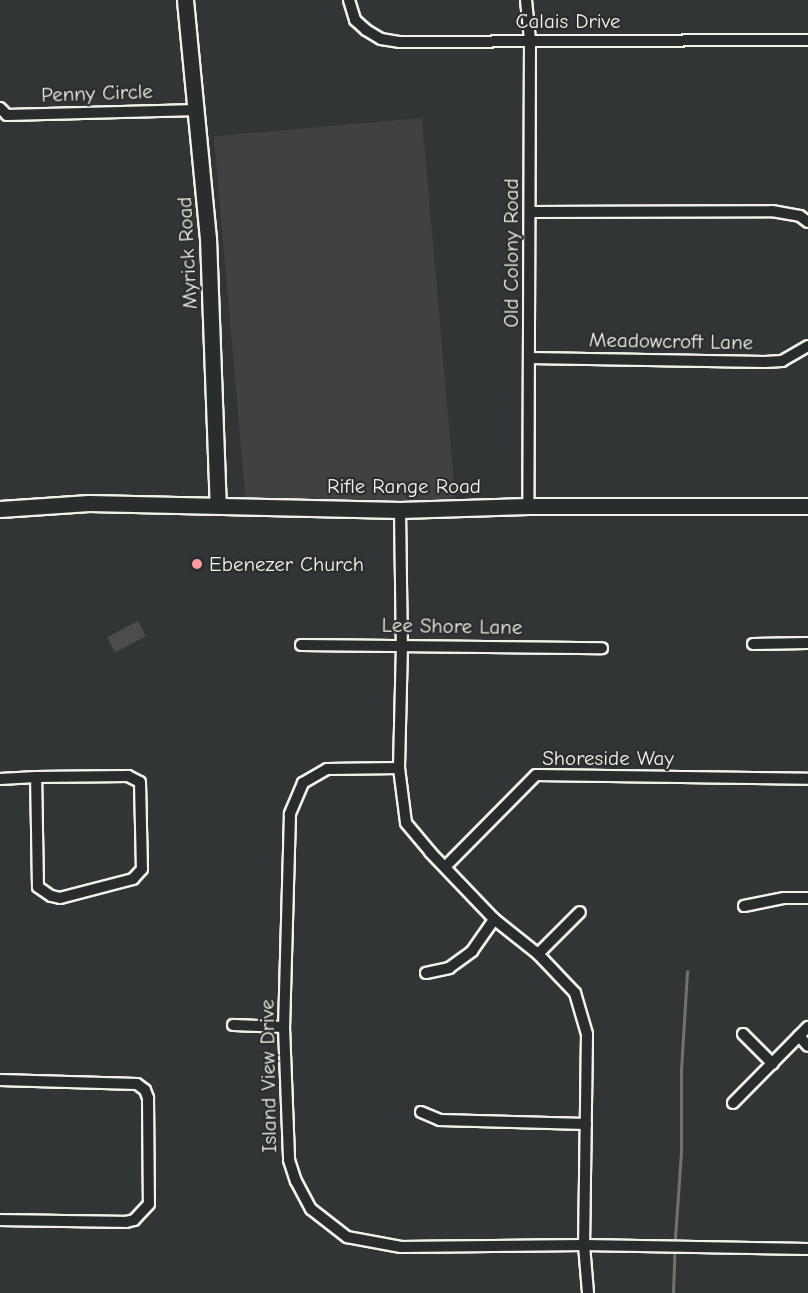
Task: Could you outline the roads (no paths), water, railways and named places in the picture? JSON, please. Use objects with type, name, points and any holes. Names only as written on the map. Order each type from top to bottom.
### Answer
[{"type":"main road","name":"Myrick Road","points":[[185,0],[198,110],[208,238],[218,505]]},
{"type":"main road","name":"Rifle Range Road","points":[[0,509],[89,503],[400,510],[528,506],[808,506]]},
{"type":"street","name":"Calais Drive","points":[[349,0],[355,20],[381,39],[399,42],[808,40]]},
{"type":"street","name":"Old Colony Road","points":[[526,0],[530,40],[531,212],[528,506]]},
{"type":"street","name":"Penny Circle","points":[[0,108],[7,115],[198,110]]},
{"type":"street","points":[[531,212],[772,211],[800,216],[808,222]]},
{"type":"street","name":"Meadowcroft Lane","points":[[530,358],[765,362],[782,361],[808,346]]},
{"type":"street","points":[[400,510],[402,645],[399,768],[406,823],[494,919],[538,954],[575,993],[587,1034],[584,1245],[588,1293]]},
{"type":"street","points":[[753,644],[808,644]]},
{"type":"street","name":"Lee Shore Lane","points":[[301,645],[602,648]]},
{"type":"street","name":"Island View Drive","points":[[399,768],[327,769],[303,783],[290,814],[284,1027],[289,1160],[296,1181],[311,1209],[347,1237],[401,1247],[584,1245],[808,1249]]},
{"type":"street","name":"Shoreside Way","points":[[445,867],[536,775],[808,779]]},
{"type":"street","points":[[0,778],[36,777],[128,776],[140,782],[142,868],[133,879],[60,898],[51,896],[38,887],[36,777]]},
{"type":"street","points":[[744,906],[784,898],[808,898]]},
{"type":"street","points":[[538,954],[580,912]]},
{"type":"street","points":[[426,972],[450,968],[472,951],[494,919]]},
{"type":"street","points":[[233,1025],[284,1027]]},
{"type":"street","points":[[733,1103],[808,1027]]},
{"type":"street","points":[[743,1034],[773,1064]]},
{"type":"street","points":[[799,1036],[808,1046]]},
{"type":"street","points":[[0,1080],[137,1084],[145,1090],[148,1098],[149,1192],[149,1204],[134,1220],[0,1220]]},
{"type":"street","points":[[421,1112],[440,1120],[586,1124]]},
{"type":"waterway","points":[[675,1238],[681,1152],[681,1070],[687,971]]},
{"type":"waterway","points":[[673,1293],[674,1255]]},
{"type":"place","name":"Ebenezer Church","points":[[197,564]]}]
